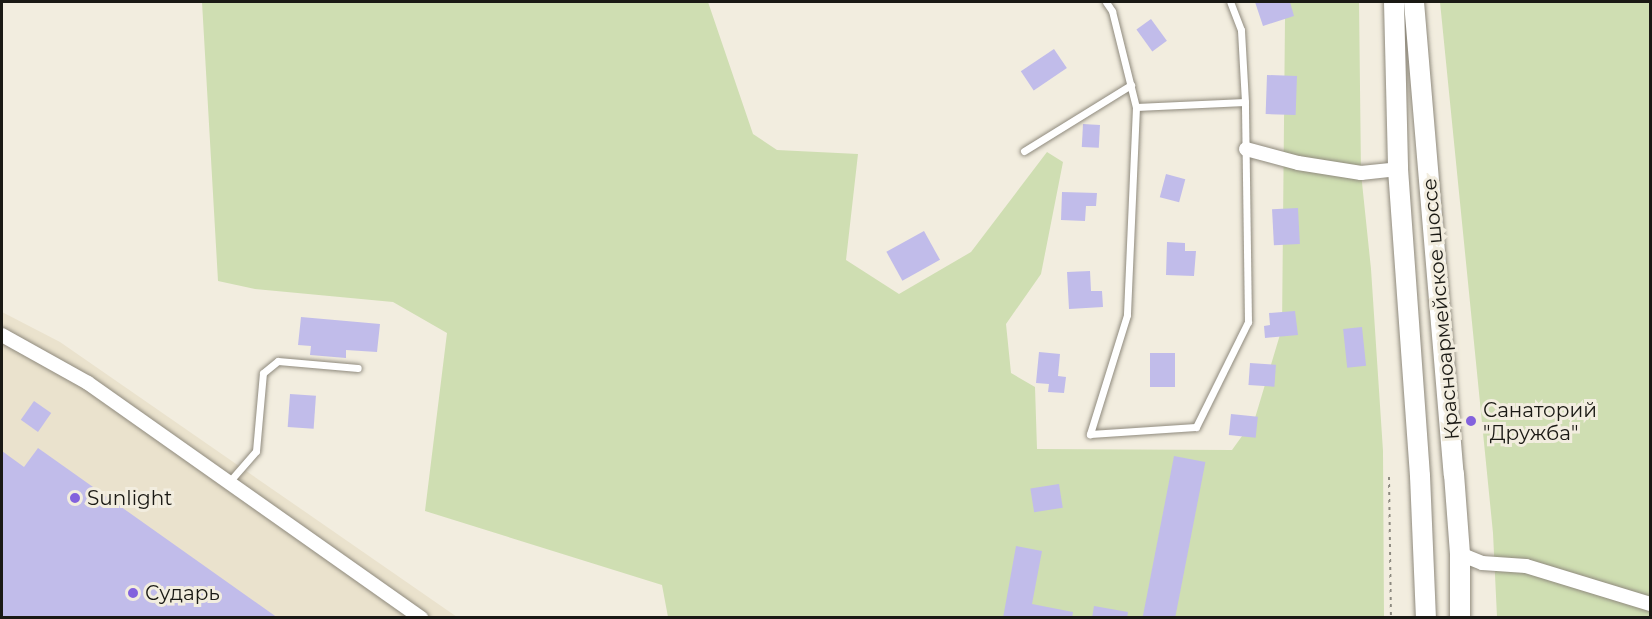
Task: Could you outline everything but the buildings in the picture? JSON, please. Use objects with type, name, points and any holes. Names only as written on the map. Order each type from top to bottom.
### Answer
[{"type":"main road","name":"Красноармейское шоссе","points":[[1394,2],[1398,169],[1420,476],[1426,618]]},
{"type":"main road","name":"Красноармейское шоссе","points":[[1414,2],[1460,554],[1460,618]]},
{"type":"street","points":[[1246,149],[1298,163],[1360,173],[1398,169]]},
{"type":"street","points":[[2,335],[88,383],[421,618]]},
{"type":"street","points":[[1460,554],[1482,563],[1526,566],[1649,608]]},
{"type":"lane","points":[[1106,2],[1112,11],[1136,107],[1127,315],[1090,434],[1196,428],[1248,322],[1245,102],[1240,30],[1230,2]]},
{"type":"lane","points":[[1024,151],[1131,85]]},
{"type":"lane","points":[[1136,107],[1245,102]]},
{"type":"lane","points":[[230,482],[256,451],[263,373],[278,361],[358,368]]},
{"type":"path","points":[[1389,477],[1392,618]]},
{"type":"shaded area","points":[[2,312],[60,342],[457,617],[2,617]]},
{"type":"green space","points":[[202,2],[708,2],[753,134],[777,150],[858,154],[846,260],[899,294],[971,252],[1047,152],[1063,162],[1041,274],[1006,324],[1011,373],[1035,387],[1037,449],[1232,450],[1255,418],[1282,328],[1285,18],[1280,2],[1359,2],[1361,173],[1371,269],[1383,451],[1384,617],[668,617],[662,585],[425,511],[447,333],[393,302],[255,289],[218,281]]},
{"type":"green space","points":[[1440,2],[1650,2],[1650,617],[1497,617],[1493,533]]},
{"type":"place","name":"Санаторий \"Дружба\"","points":[[1471,421]]},
{"type":"place","name":"Sunlight","points":[[75,498]]},
{"type":"place","name":"Сударь","points":[[133,593]]}]
